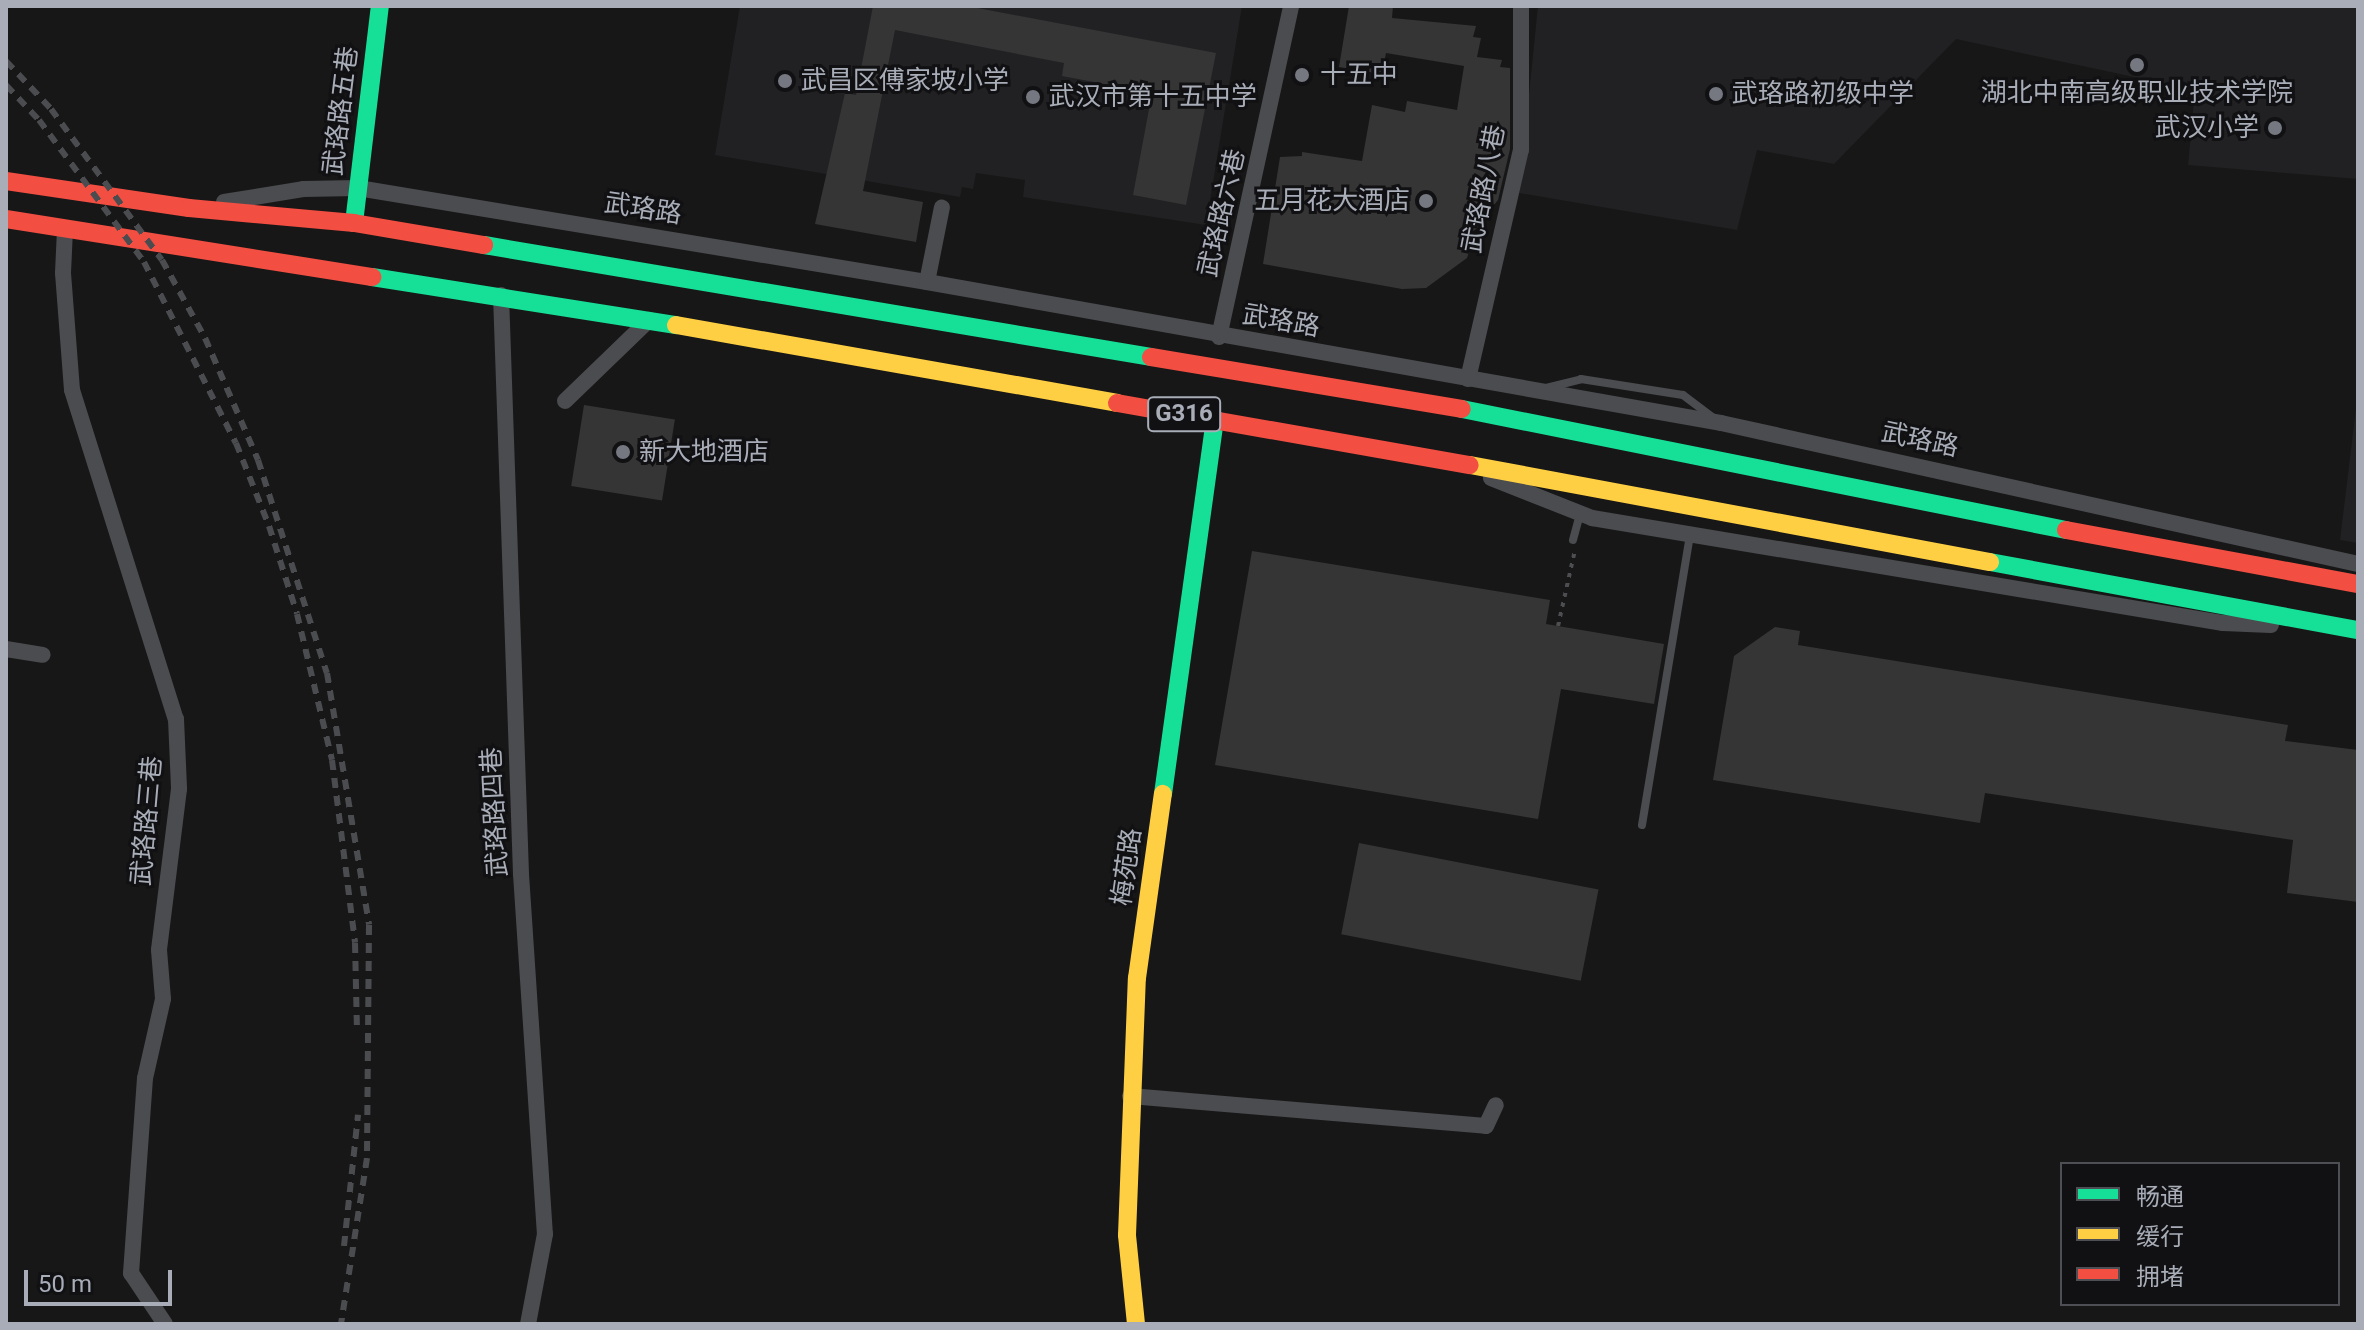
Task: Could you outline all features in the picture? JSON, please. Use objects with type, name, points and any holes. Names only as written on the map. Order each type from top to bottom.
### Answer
[{"type":"main road","name":"武珞路五巷","points":[[354,223],[380,6]]},
{"type":"main road","name":"武珞路","points":[[6,181],[189,208],[354,223],[1584,430],[1773,475],[2358,584]]},
{"type":"main road","name":"G316","points":[[6,219],[649,320],[1215,419],[2358,630]]},
{"type":"main road","name":"梅苑路","points":[[1136,1324],[1127,1235],[1130,1096],[1137,978],[1215,419]]},
{"type":"street","name":"武珞路六巷","points":[[1219,337],[1291,6]]},
{"type":"street","name":"武珞路八巷","points":[[1468,379],[1521,150],[1521,6]]},
{"type":"street","name":"武珞路","points":[[189,208],[303,189],[358,188],[927,282],[1219,337],[1721,423],[2358,564]]},
{"type":"street","points":[[927,282],[942,207]]},
{"type":"street","name":"武珞路三巷","points":[[65,229],[63,273],[72,390],[176,719],[179,789],[159,950],[163,999],[145,1078],[131,1273],[165,1324]]},
{"type":"street","name":"武珞路四巷","points":[[501,295],[521,874],[545,1234],[528,1324]]},
{"type":"street","points":[[565,401],[649,320]]},
{"type":"street","points":[[1457,463],[1580,514],[2223,623],[2336,627]]},
{"type":"street","points":[[6,649],[43,655]]},
{"type":"street","points":[[1130,1096],[1486,1126],[1496,1105]]},
{"type":"lane","points":[[1576,540],[1580,514]]},
{"type":"lane","points":[[1642,825],[1690,534]]},
{"type":"path","points":[[1558,626],[1576,540]]},
{"type":"shaded area","name":"武汉市第十五中学","points":[[740,6],[1242,6],[1206,225],[1023,197],[1025,180],[976,173],[973,189],[962,187],[960,197],[715,155]]},
{"type":"shaded area","name":"武珞路初级中学","points":[[1538,6],[2358,6],[2358,179],[2188,165],[2195,90],[1956,39],[1834,164],[1757,150],[1737,230],[1519,193]]},
{"type":"shaded area","points":[[2358,392],[2358,543],[2340,540]]},
{"type":"building","points":[[873,6],[967,6],[1216,53],[1186,205],[1133,195],[1152,93],[1062,76],[1064,63],[895,30],[863,191],[923,202],[916,242],[815,224],[845,93],[856,95]]},
{"type":"building","points":[[1349,6],[1393,6],[1392,18],[1476,26],[1473,37],[1481,38],[1477,57],[1502,60],[1500,67],[1510,68],[1510,149],[1498,200],[1479,223],[1467,258],[1426,288],[1402,289],[1263,264],[1280,157],[1302,156],[1302,152],[1362,161],[1372,105],[1405,112],[1407,101],[1457,110],[1464,66],[1386,53],[1382,74],[1339,67]]},
{"type":"building","name":"新大地酒店","points":[[584,405],[675,419],[662,500],[571,486]]},
{"type":"building","points":[[1252,551],[1550,600],[1546,624],[1664,644],[1654,704],[1561,689],[1538,819],[1215,765]]},
{"type":"building","points":[[1775,627],[1800,631],[1798,645],[2288,725],[2285,741],[2358,750],[2358,902],[2287,893],[2293,840],[1985,793],[1980,823],[1713,780],[1734,656]]},
{"type":"building","points":[[1359,843],[1599,890],[1581,981],[1341,934]]},
{"type":"railway","points":[[6,61],[51,109],[162,260],[205,338],[258,460],[327,673],[369,925],[367,1158],[341,1324]]},
{"type":"railway","points":[[6,85],[39,120],[144,262],[236,443],[269,526],[297,614],[332,760],[355,943],[357,1031]]},
{"type":"railway","points":[[344,1246],[358,1115]]},
{"type":"traffic: fast","points":[[354,223],[380,6]]},
{"type":"traffic: fast","points":[[484,245],[1151,357]]},
{"type":"traffic: fast","points":[[372,277],[676,325]]},
{"type":"traffic: fast","points":[[1462,409],[2066,530]]},
{"type":"traffic: fast","points":[[1163,794],[1215,419]]},
{"type":"traffic: fast","points":[[1990,562],[2358,630]]},
{"type":"traffic: slow","points":[[676,325],[1117,403]]},
{"type":"traffic: slow","points":[[1470,465],[1990,562]]},
{"type":"traffic: slow","points":[[1136,1324],[1127,1235],[1137,978],[1163,794]]},
{"type":"traffic: jam","points":[[6,181],[189,208],[354,223],[484,245]]},
{"type":"traffic: jam","points":[[6,219],[372,277]]},
{"type":"traffic: jam","points":[[1151,357],[1462,409]]},
{"type":"traffic: jam","points":[[1117,403],[1470,465]]},
{"type":"traffic: jam","points":[[2066,530],[2358,584]]},
{"type":"place","name":"湖北中南高级职业技术学院","points":[[2137,65]]},
{"type":"place","name":"十五中","points":[[1302,75]]},
{"type":"place","name":"武昌区傅家坡小学","points":[[785,81]]},
{"type":"place","name":"武珞路初级中学","points":[[1716,94]]},
{"type":"place","name":"武汉市第十五中学","points":[[1033,97]]},
{"type":"place","name":"武汉小学","points":[[2275,128]]},
{"type":"place","name":"五月花大酒店","points":[[1426,201]]},
{"type":"place","name":"新大地酒店","points":[[623,452]]}]
